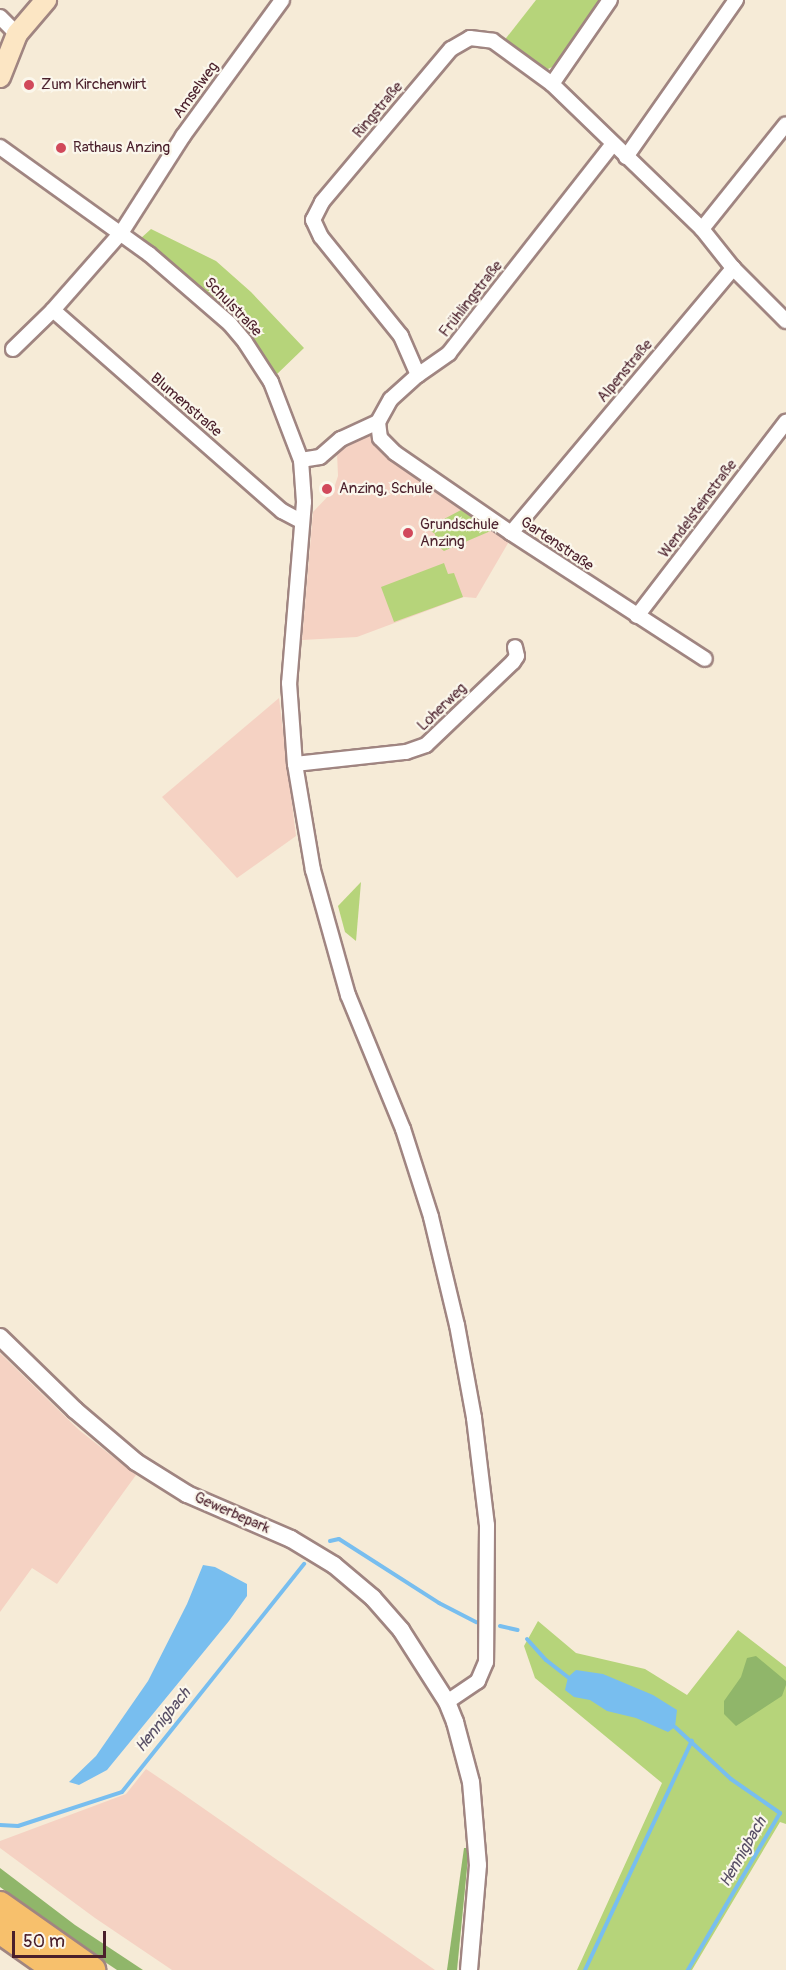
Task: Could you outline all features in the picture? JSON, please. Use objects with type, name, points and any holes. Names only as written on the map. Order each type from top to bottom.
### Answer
[{"type":"highway","points":[[0,1905],[92,1970]]},
{"type":"highway","points":[[0,1930],[57,1970]]},
{"type":"main road","points":[[0,77],[7,53],[17,34],[46,0]]},
{"type":"street","name":"Amselweg","points":[[121,233],[183,136],[282,0]]},
{"type":"street","points":[[552,84],[610,0]]},
{"type":"street","points":[[736,0],[626,157],[702,229],[733,268],[786,321]]},
{"type":"street","points":[[0,17],[17,34]]},
{"type":"street","name":"Ringstraße","points":[[418,375],[401,336],[321,237],[313,220],[322,201],[459,42],[470,38],[493,41],[552,84],[626,157]]},
{"type":"street","points":[[702,229],[786,124]]},
{"type":"street","name":"Frühlingstraße","points":[[378,422],[382,411],[391,399],[457,345],[613,144]]},
{"type":"street","name":"Schulstraße","points":[[0,147],[121,233],[184,282],[246,342],[271,382],[301,460],[304,502],[289,683],[295,764],[313,870],[345,984],[403,1129],[431,1217],[457,1325],[474,1418],[487,1525],[488,1653],[478,1681],[447,1702]]},
{"type":"street","points":[[13,349],[53,310],[121,233]]},
{"type":"street","name":"Alpenstraße","points":[[511,533],[733,268]]},
{"type":"street","name":"Blumenstraße","points":[[53,310],[282,511],[301,521]]},
{"type":"street","points":[[301,460],[320,457],[341,440],[378,422]]},
{"type":"street","name":"Gartenstraße","points":[[378,422],[378,432],[386,446],[511,533],[705,659]]},
{"type":"street","name":"Wendelsteinstraße","points":[[637,616],[786,422]]},
{"type":"street","name":"Loherweg","points":[[295,764],[406,752],[426,745],[513,662],[517,656],[515,647]]},
{"type":"street","name":"Gewerbepark","points":[[0,1337],[108,1440],[165,1482],[291,1539],[357,1583],[401,1630],[420,1656],[447,1702],[467,1762],[478,1838],[469,1970]]},
{"type":"shaded area","name":"Grundschule Anzing","points":[[368,434],[396,462],[511,538],[476,598],[464,597],[357,637],[302,640],[313,512],[333,491],[338,476],[337,453]]},
{"type":"shaded area","points":[[279,698],[296,836],[237,878],[162,797]]},
{"type":"shaded area","points":[[0,1353],[79,1430],[136,1475],[57,1584],[32,1568],[0,1612]]},
{"type":"shaded area","points":[[146,1769],[435,1970],[172,1970],[95,1918],[0,1848],[0,1841],[126,1794]]},
{"type":"green space","points":[[536,0],[603,0],[554,66],[546,70],[538,68],[503,42]]},
{"type":"green space","points":[[151,229],[216,261],[251,292],[304,348],[275,376],[224,307],[140,239]]},
{"type":"green space","points":[[461,510],[493,530],[444,551],[435,544],[435,534],[427,528]]},
{"type":"green space","points":[[444,563],[448,574],[454,573],[463,597],[394,622],[381,587]]},
{"type":"green space","points":[[361,882],[356,941],[345,932],[338,906]]},
{"type":"green space","points":[[538,1621],[576,1653],[645,1669],[687,1695],[738,1630],[786,1667],[786,1824],[780,1822],[692,1970],[577,1970],[662,1783],[535,1678],[524,1646]]},
{"type":"green space","points":[[756,1656],[786,1681],[786,1685],[782,1696],[736,1726],[724,1714],[724,1701],[741,1677],[747,1658]]},
{"type":"green space","points":[[464,1848],[469,1848],[457,1970],[447,1970]]},
{"type":"green space","points":[[0,1868],[75,1925],[143,1970],[117,1970],[69,1938],[0,1887]]},
{"type":"water","points":[[203,1565],[215,1567],[247,1584],[247,1596],[107,1770],[79,1785],[69,1782],[96,1756],[148,1681],[187,1604]]},
{"type":"water","points":[[576,1670],[603,1674],[653,1695],[677,1710],[675,1727],[668,1732],[636,1718],[607,1711],[590,1700],[574,1697],[565,1690],[568,1677]]},
{"type":"waterway","name":"Hennigbach","points":[[330,1541],[339,1539],[439,1603],[476,1622]]},
{"type":"waterway","name":"Hennigbach","points":[[0,1825],[18,1826],[122,1792],[304,1564]]},
{"type":"waterway","name":"Hennigbach","points":[[500,1626],[518,1630]]},
{"type":"waterway","name":"Hennigbach","points":[[527,1639],[546,1660],[568,1677]]},
{"type":"waterway","name":"Hennigbach","points":[[675,1727],[731,1779],[780,1813],[688,1970]]},
{"type":"waterway","name":"Hennigbach","points":[[585,1970],[692,1741]]},
{"type":"place","name":"Zum Kirchenwirt","points":[[29,85]]},
{"type":"place","name":"Rathaus Anzing","points":[[61,148]]},
{"type":"place","name":"Anzing, Schule","points":[[327,489]]},
{"type":"place","name":"Grundschule Anzing","points":[[408,533]]}]
